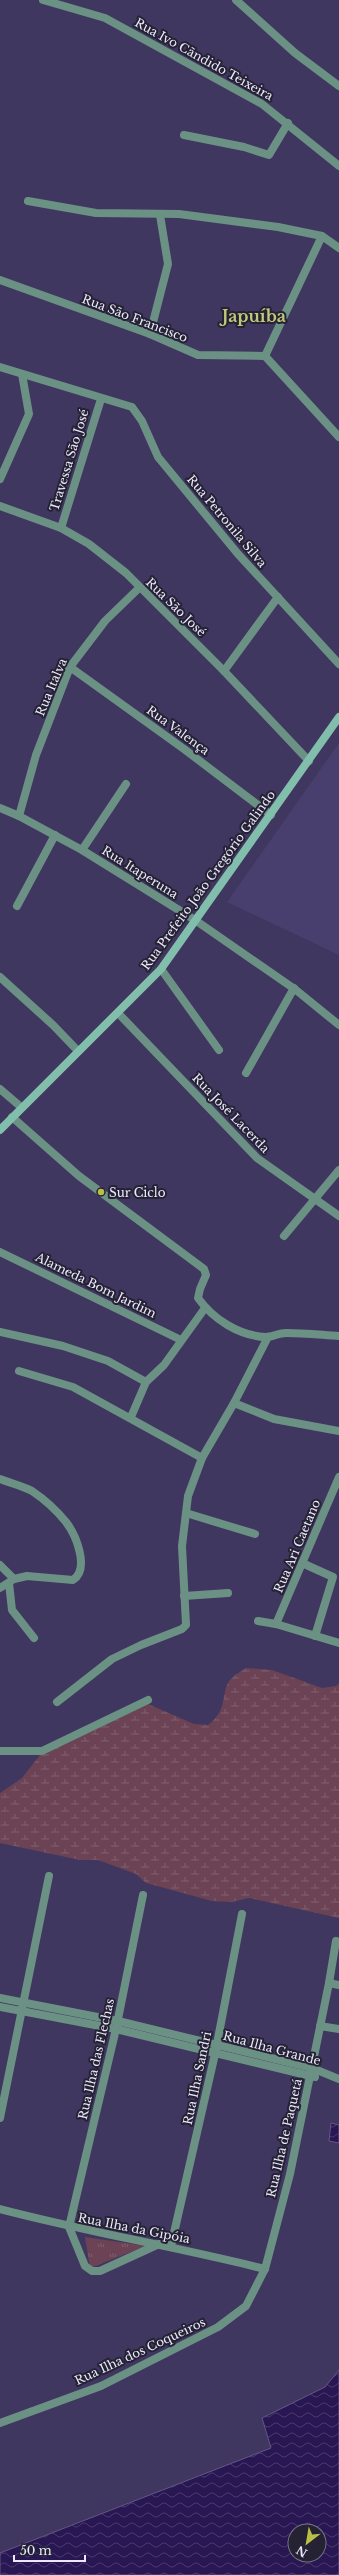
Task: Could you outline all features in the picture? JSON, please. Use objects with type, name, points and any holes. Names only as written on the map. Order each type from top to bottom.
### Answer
[{"type":"main road","name":"Rua Prefeito João Gregório Galindo","points":[[0,1130],[21,1107],[161,969],[339,717]]},
{"type":"street","name":"Rua Ivo Cãndido Teixeira","points":[[43,0],[105,18],[262,104],[288,123],[339,166]]},
{"type":"street","points":[[236,0],[295,53],[339,86]]},
{"type":"street","points":[[184,135],[244,147],[269,155],[288,123]]},
{"type":"street","points":[[28,201],[96,213],[194,216],[278,227],[322,236],[339,248]]},
{"type":"street","points":[[150,334],[168,264],[160,215]]},
{"type":"street","points":[[322,236],[265,356],[339,437]]},
{"type":"street","points":[[0,290],[2,280]]},
{"type":"street","name":"Rua São Francisco","points":[[2,280],[150,334],[198,355],[265,356]]},
{"type":"street","name":"Rua Petronila Silva","points":[[0,367],[101,399],[132,407],[142,421],[158,458],[238,554],[339,664]]},
{"type":"street","points":[[0,479],[29,414],[22,374]]},
{"type":"street","name":"Travessa São José","points":[[61,528],[101,399]]},
{"type":"street","name":"Rua São José","points":[[0,506],[61,528],[89,544],[126,574],[224,671],[309,761]]},
{"type":"street","name":"Rua Italva","points":[[20,816],[36,755],[70,667],[105,621],[140,588]]},
{"type":"street","points":[[224,671],[278,597]]},
{"type":"street","name":"Rua Valença","points":[[70,667],[184,749],[271,815]]},
{"type":"street","points":[[82,850],[126,784]]},
{"type":"street","name":"Rua Itaperuna","points":[[0,808],[20,816],[82,850],[195,920],[294,988],[339,1025]]},
{"type":"street","points":[[17,906],[55,835]]},
{"type":"street","points":[[161,969],[219,1050]]},
{"type":"street","points":[[0,977],[53,1025],[78,1051]]},
{"type":"street","points":[[246,1073],[294,988]]},
{"type":"street","name":"Rua José Lacerda","points":[[118,1012],[257,1158],[339,1216]]},
{"type":"street","points":[[0,1090],[21,1107]]},
{"type":"street","points":[[12,1117],[79,1176],[204,1269],[206,1275],[200,1288],[198,1298],[205,1308],[234,1328],[250,1335],[268,1337],[276,1333],[339,1336]]},
{"type":"street","points":[[284,1236],[317,1199],[339,1170]]},
{"type":"street","name":"Alameda Bom Jardim","points":[[0,1252],[181,1340]]},
{"type":"street","points":[[131,1417],[146,1382],[164,1365],[205,1308]]},
{"type":"street","points":[[0,1332],[63,1346],[108,1361],[146,1382]]},
{"type":"street","points":[[57,1702],[112,1659],[141,1645],[182,1629],[186,1625],[187,1618],[184,1596],[182,1546],[192,1479],[202,1458],[234,1404],[268,1337]]},
{"type":"street","points":[[19,1371],[73,1387],[131,1417],[202,1458]]},
{"type":"street","points":[[234,1404],[274,1419],[339,1431]]},
{"type":"street","name":"Rua Ari Caetano","points":[[276,1624],[339,1477]]},
{"type":"street","points":[[0,1480],[31,1491],[52,1507],[67,1523],[81,1555],[81,1570],[73,1580],[27,1576],[12,1581],[0,1588]]},
{"type":"street","points":[[186,1513],[255,1534]]},
{"type":"street","points":[[302,1563],[333,1577],[315,1636]]},
{"type":"street","points":[[0,1565],[12,1581],[12,1610],[34,1638]]},
{"type":"street","points":[[184,1596],[228,1593]]},
{"type":"street","points":[[258,1621],[276,1624],[339,1643]]},
{"type":"street","points":[[0,1751],[42,1751],[148,1700]]},
{"type":"street","points":[[0,2118],[49,1876]]},
{"type":"street","name":"Rua Ilha das Flechas","points":[[69,2227],[117,2025],[143,1895]]},
{"type":"street","name":"Rua Ilha Sandri","points":[[171,2246],[216,2050],[242,1914]]},
{"type":"street","name":"Rua Ilha de Paquetá","points":[[265,2269],[289,2176],[311,2077],[336,1945]]},
{"type":"street","points":[[329,1983],[339,1985]]},
{"type":"street","name":"Rua Ilha Grande","points":[[0,1998],[22,2006],[117,2025],[216,2050],[311,2077],[327,2076]]},
{"type":"street","name":"Rua Ilha Grande","points":[[0,2006],[22,2006]]},
{"type":"street","points":[[320,2026],[339,2029]]},
{"type":"street","name":"Rua Ilha Grande","points":[[216,2050],[312,2068],[327,2076],[339,2079]]},
{"type":"street","name":"Rua Ilha da Gipóia","points":[[0,2209],[69,2227],[171,2246],[265,2269]]},
{"type":"street","points":[[69,2227],[85,2266],[92,2271],[100,2271],[159,2244]]},
{"type":"street","name":"Rua Ilha dos Coqueiros","points":[[0,2423],[101,2386],[218,2328],[246,2306],[265,2269]]},
{"type":"shaded area","points":[[339,743],[339,955],[227,902]]},
{"type":"green space","points":[[246,1668],[272,1670],[322,1688],[336,1686],[339,1683],[339,1918],[249,1898],[232,1902],[212,1901],[146,1883],[136,1874],[98,1860],[80,1860],[0,1843],[0,1793],[22,1778],[40,1755],[148,1704],[194,1724],[208,1725],[220,1712],[229,1682]]},
{"type":"green space","points":[[85,2237],[146,2246],[90,2268]]},
{"type":"water","points":[[331,2123],[339,2125],[339,2143],[329,2141]]},
{"type":"water","points":[[339,2370],[339,2575],[0,2575],[0,2553],[271,2448],[262,2418],[325,2387]]},
{"type":"place","name":"Sur Ciclo","points":[[101,1192]]},
{"type":"district","name":"Japuíba","points":[[254,316]]}]
